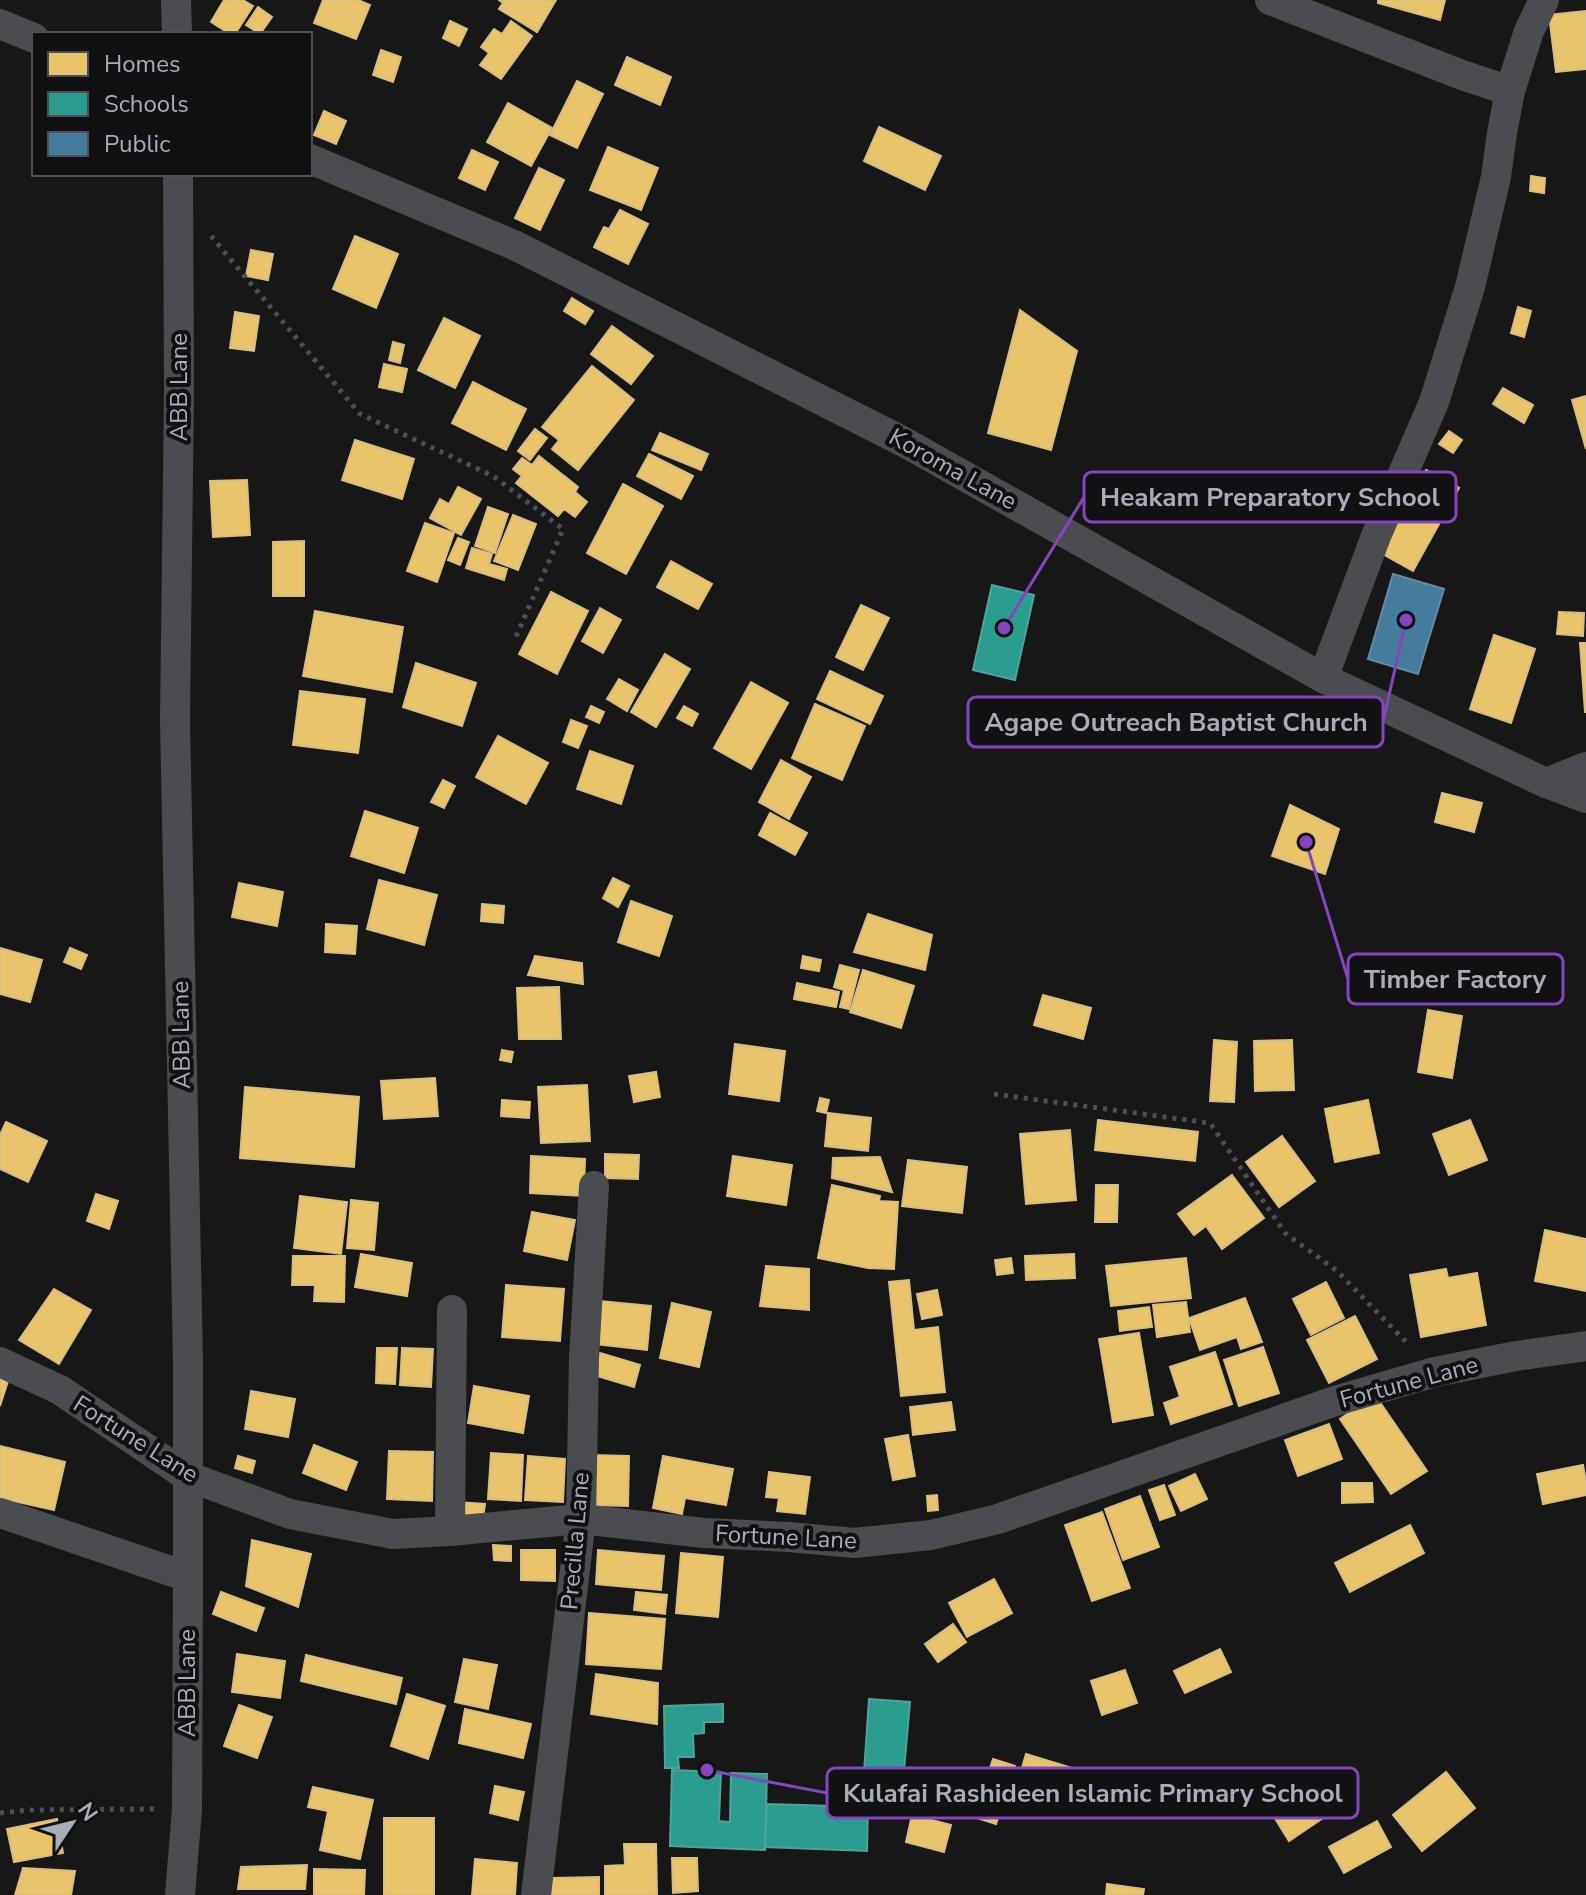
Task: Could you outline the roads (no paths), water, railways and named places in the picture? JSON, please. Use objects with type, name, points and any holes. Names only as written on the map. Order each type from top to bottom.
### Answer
[{"type":"street","points":[[176,0],[177,32]]},
{"type":"street","points":[[1270,0],[1510,91]]},
{"type":"street","points":[[1323,678],[1376,536],[1434,402],[1470,287],[1496,177],[1510,91],[1529,31],[1544,0]]},
{"type":"street","points":[[0,24],[32,37]]},
{"type":"street","name":"Koroma Lane","points":[[312,160],[514,245],[904,442],[1323,678],[1546,783],[1586,798]]},
{"type":"street","name":"ABB Lane","points":[[178,185],[175,721],[187,1345],[188,1577],[187,1809],[180,1895]]},
{"type":"street","points":[[1546,783],[1586,767]]},
{"type":"street","name":"Precilla Lane","points":[[536,1895],[581,1519],[584,1358],[594,1186]]},
{"type":"street","points":[[450,1531],[452,1310]]},
{"type":"street","name":"Fortune Lane","points":[[0,1362],[60,1390],[187,1476],[290,1514],[393,1534],[581,1519],[704,1533],[854,1543],[931,1535],[998,1519],[1335,1401],[1435,1372],[1586,1346]]},
{"type":"street","points":[[0,1513],[188,1577]]},
{"type":"place","name":"Agape Outreach Baptist Church","points":[[1406,620]]},
{"type":"place","name":"Heakam Preparatory School","points":[[1004,628]]},
{"type":"place","name":"Timber Factory","points":[[1306,842]]},
{"type":"place","name":"Kulafai Rashideen Islamic Primary School","points":[[707,1770]]}]
